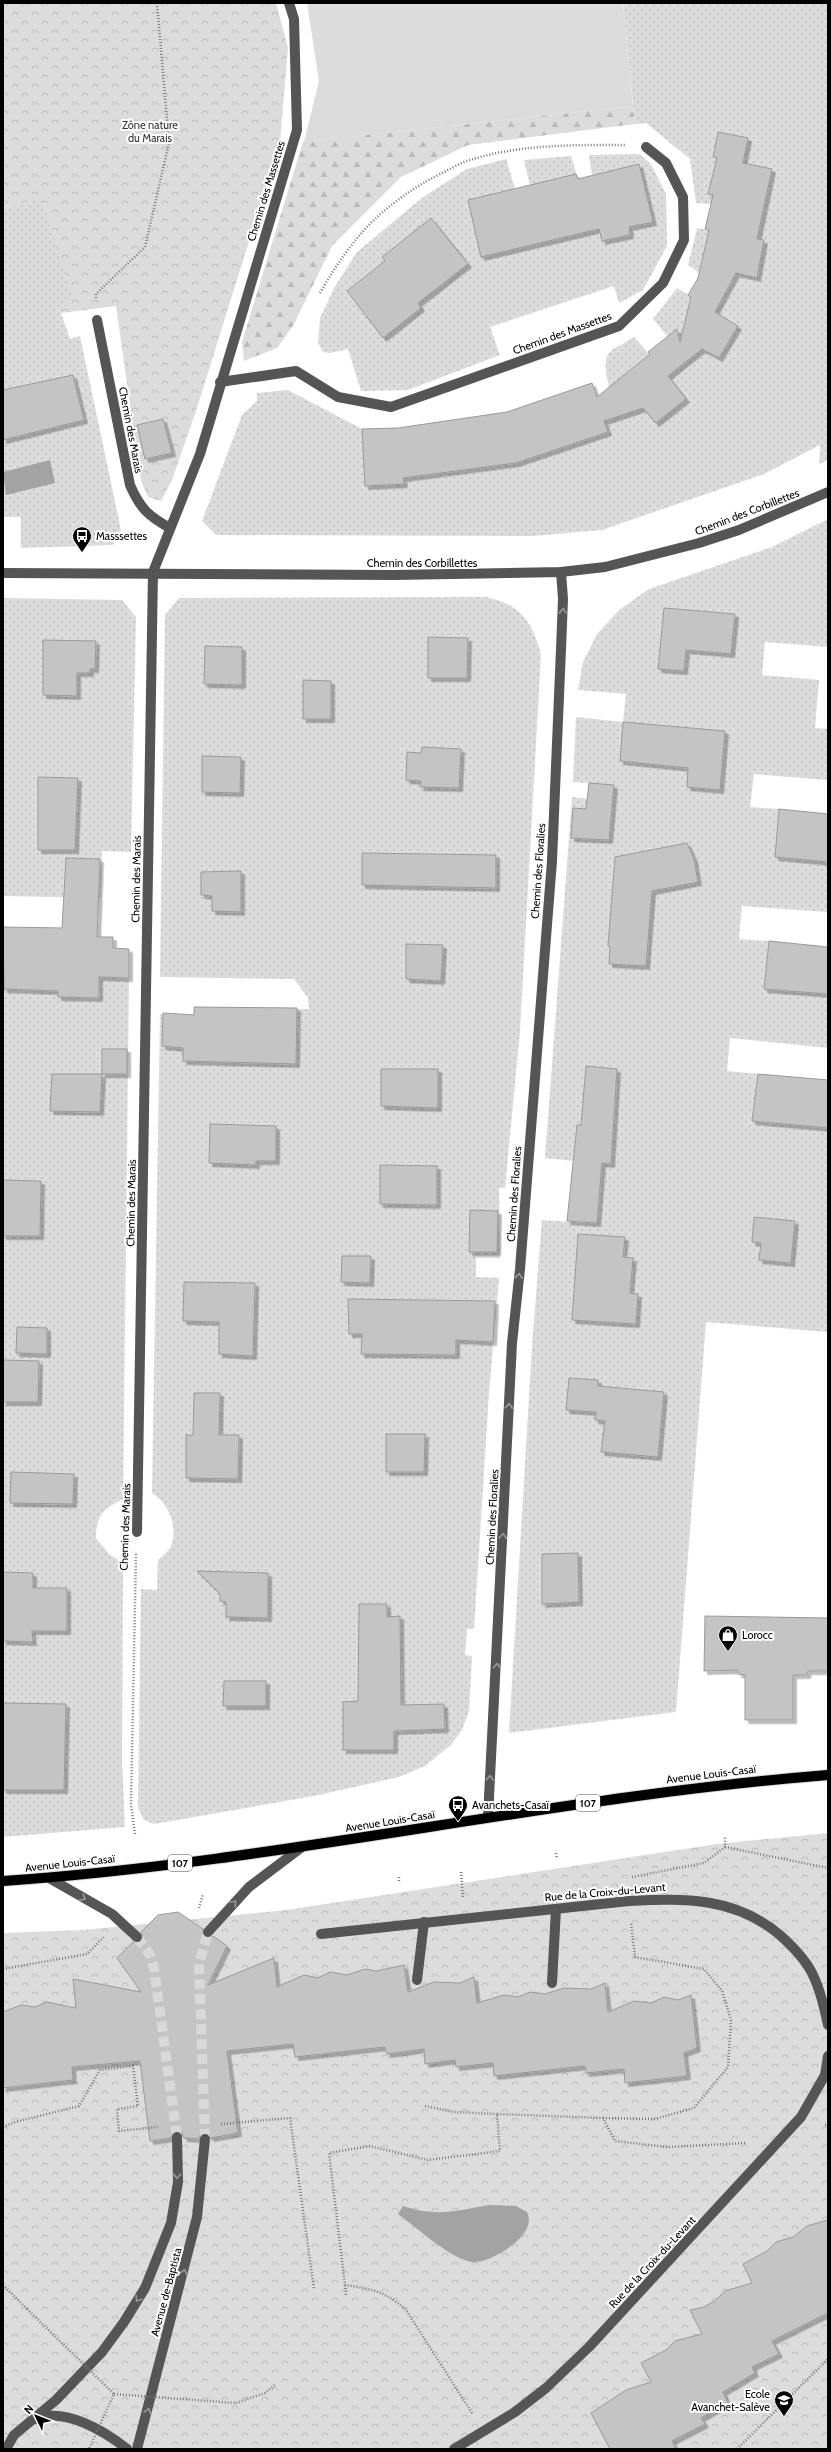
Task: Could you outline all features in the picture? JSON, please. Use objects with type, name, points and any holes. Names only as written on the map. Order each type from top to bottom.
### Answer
[{"type":"main road","name":"Avenue Louis-Casaï","points":[[3,1881],[49,1878],[302,1847],[488,1817],[689,1788],[828,1775]]},
{"type":"street","name":"Chemin des Massettes","points":[[153,572],[200,454],[220,382],[297,130],[294,18],[289,3]]},
{"type":"street","name":"Chemin des Massettes","points":[[220,382],[296,372],[338,397],[391,407],[619,326],[663,283],[684,240],[683,197],[666,163],[646,147]]},
{"type":"street","name":"Chemin des Marais","points":[[97,320],[130,485],[138,502],[151,518],[170,528]]},
{"type":"street","name":"Chemin des Corbillettes","points":[[3,573],[153,572],[402,575],[561,572],[627,562],[699,543],[739,530],[828,492]]},
{"type":"street","name":"Chemin des Marais","points":[[137,1532],[153,572]]},
{"type":"street","name":"Chemin des Floralies","points":[[488,1817],[512,1343],[520,1268],[552,861],[562,642],[561,572]]},
{"type":"street","points":[[208,1932],[249,1887],[302,1847]]},
{"type":"street","points":[[49,1878],[112,1914],[137,1937]]},
{"type":"street","name":"Rue de la Croix-du-Levant","points":[[321,1934],[629,1901],[674,1898],[708,1902],[740,1910],[765,1922],[792,1945],[812,1972],[822,2000],[828,2025]]},
{"type":"street","points":[[552,1984],[556,1909]]},
{"type":"street","points":[[417,1980],[424,1922]]},
{"type":"street","name":"Rue de la Croix-du-Levant","points":[[454,2449],[515,2412],[546,2388],[589,2347],[802,2118],[825,2075],[828,2056]]},
{"type":"street","name":"Avenue de-Baptista","points":[[6,2449],[14,2435],[56,2400],[102,2352],[124,2322],[145,2288],[171,2223],[178,2182],[177,2137]]},
{"type":"street","name":"Avenue de-Baptista","points":[[137,2449],[198,2217],[205,2139]]},
{"type":"street","points":[[29,2422],[47,2415],[75,2420],[112,2437],[127,2449]]},
{"type":"path","points":[[97,320],[96,294],[145,247],[169,143],[157,3]]},
{"type":"path","points":[[320,293],[340,259],[366,226],[414,187],[466,161],[509,151],[565,145],[630,145],[646,147]]},
{"type":"path","name":"Chemin des Marais","points":[[135,1834],[131,1805],[134,1592],[137,1532]]},
{"type":"path","points":[[725,1836],[725,1847]]},
{"type":"path","points":[[629,1878],[704,1863],[725,1847],[828,1868]]},
{"type":"path","points":[[556,1853],[557,1859]]},
{"type":"path","points":[[461,1872],[464,1899]]},
{"type":"path","points":[[399,1876],[399,1881]]},
{"type":"path","points":[[196,1916],[203,1894]]},
{"type":"path","points":[[425,2106],[454,2112],[655,2119],[694,2108],[728,2067],[731,2020],[722,1991],[704,1969],[635,1957],[629,1901]]},
{"type":"path","points":[[3,1969],[87,1954],[105,1935]]},
{"type":"path","points":[[3,2127],[15,2122],[79,2106],[100,2070],[133,2066],[138,2106],[117,2109],[120,2130],[148,2128]]},
{"type":"path","points":[[346,2295],[329,2152],[370,2146],[428,2160],[500,2151],[497,2114]]},
{"type":"path","points":[[236,2123],[290,2118],[314,2289]]},
{"type":"path","points":[[603,2118],[615,2141],[667,2147],[750,2143]]},
{"type":"path","points":[[3,2285],[114,2394],[236,2403],[265,2393],[276,2384]]},
{"type":"path","points":[[345,2285],[375,2289],[393,2298],[406,2310],[484,2432]]},
{"type":"path","points":[[737,2449],[828,2359]]},
{"type":"path","points":[[89,2449],[114,2394]]},
{"type":"green space","name":"Zône nature du Marais","points":[[3,3],[276,3],[288,48],[280,142],[197,408],[172,480],[161,501],[148,497],[141,481],[116,306],[61,313],[42,200],[3,208]]},
{"type":"green space","points":[[307,3],[623,3],[633,106],[304,142],[319,81]]},
{"type":"green space","points":[[623,3],[828,3],[828,460],[819,464],[820,445],[764,474],[602,530],[533,536],[216,535],[202,521],[242,415],[257,401],[257,393],[288,390],[362,429],[404,428],[420,465],[422,476],[498,465],[535,456],[608,432],[604,421],[619,416],[608,383],[606,373],[607,357],[610,352],[634,337],[668,376],[687,360],[653,319],[677,288],[714,311],[701,274],[688,265],[697,228],[736,235],[711,204],[696,203],[690,159],[646,123],[635,124]]},
{"type":"green space","points":[[633,106],[635,124],[468,145],[401,177],[332,246],[293,326],[277,348],[244,361],[242,342],[303,142]]},
{"type":"green space","points":[[640,154],[651,164],[666,194],[667,246],[643,290],[619,303],[614,286],[490,327],[500,355],[408,390],[361,391],[348,349],[330,353],[323,352],[318,343],[320,318],[334,288],[357,252],[423,197],[467,169],[506,159],[515,189],[539,224],[524,160],[571,156],[578,179],[592,175],[589,155]]},
{"type":"green space","points":[[42,199],[72,298],[61,313],[70,339],[80,336],[121,530],[113,545],[21,548],[21,517],[3,517],[3,208]]},
{"type":"green space","points":[[828,519],[828,647],[765,642],[762,675],[819,680],[815,728],[828,729],[828,780],[754,774],[750,807],[779,809],[775,857],[828,862],[828,912],[742,906],[739,939],[769,941],[764,989],[828,994],[828,1048],[730,1038],[727,1071],[758,1074],[752,1121],[828,1128],[828,1332],[706,1322],[676,1712],[509,1733],[532,1346],[542,1220],[585,1223],[587,1206],[569,1204],[573,1161],[545,1158],[572,797],[612,802],[614,785],[573,782],[576,717],[623,722],[626,694],[578,690],[583,662],[597,634],[619,610],[649,589],[772,547]]},
{"type":"green space","points":[[486,597],[498,600],[508,605],[523,616],[534,632],[541,654],[520,1031],[505,1188],[499,1188],[500,1258],[476,1258],[476,1277],[499,1278],[489,1393],[474,1629],[467,1629],[465,1655],[472,1656],[469,1711],[462,1730],[451,1745],[425,1766],[399,1777],[314,1796],[154,1824],[144,1820],[138,1808],[141,1589],[157,1590],[158,1560],[170,1548],[174,1531],[167,1509],[158,1497],[152,1493],[160,1014],[180,1014],[180,1048],[296,1049],[297,1009],[309,1009],[308,998],[294,979],[160,977],[165,615],[179,598]]},
{"type":"green space","points":[[3,598],[122,600],[136,617],[131,852],[102,851],[101,898],[3,896]]},
{"type":"green space","points":[[3,969],[99,998],[99,977],[129,978],[123,1499],[110,1506],[102,1514],[96,1530],[96,1538],[109,1554],[123,1563],[122,1762],[125,1827],[3,1837]]},
{"type":"green space","points":[[828,1833],[828,2449],[3,2449],[3,1933],[83,1930],[286,1910],[717,1844]]},
{"type":"shaded area","points":[[50,460],[55,483],[6,495],[3,472]]},
{"type":"shaded area","points":[[489,2205],[516,2206],[527,2212],[529,2220],[523,2235],[517,2241],[487,2260],[476,2262],[468,2261],[447,2251],[398,2214],[403,2206],[425,2211],[446,2212]]},
{"type":"building","points":[[718,132],[748,138],[743,163],[772,169],[757,239],[764,240],[757,278],[736,273],[715,312],[738,326],[719,358],[702,349],[668,376],[686,399],[656,423],[643,408],[604,421],[608,432],[516,463],[403,478],[404,484],[365,486],[362,429],[398,428],[507,412],[592,383],[597,397],[650,354],[648,352],[677,329],[680,342],[691,297],[688,295],[698,278],[709,230],[705,229],[713,195],[708,194],[717,158],[713,157]]},
{"type":"building","points":[[639,164],[653,222],[629,227],[630,235],[602,241],[599,229],[481,257],[468,200],[576,174],[578,179]]},
{"type":"building","points":[[431,218],[468,264],[418,303],[421,308],[383,338],[347,291],[385,261],[382,257]]},
{"type":"building","points":[[73,375],[84,420],[3,440],[3,390]]},
{"type":"building","points":[[163,419],[172,453],[145,459],[137,425]]},
{"type":"building","points":[[664,608],[735,614],[731,654],[686,650],[684,671],[658,669]]},
{"type":"building","points":[[428,637],[468,638],[467,678],[428,678]]},
{"type":"building","points":[[43,640],[96,641],[95,669],[90,669],[90,673],[77,673],[77,696],[43,695]]},
{"type":"building","points":[[205,646],[242,647],[242,685],[204,684]]},
{"type":"building","points":[[303,680],[331,681],[331,719],[303,719]]},
{"type":"building","points":[[623,722],[725,731],[720,790],[687,787],[688,768],[620,761]]},
{"type":"building","points":[[422,747],[461,749],[459,788],[420,787],[421,781],[406,780],[407,752],[421,753]]},
{"type":"building","points":[[202,756],[241,757],[240,793],[202,792]]},
{"type":"building","points":[[38,777],[78,778],[75,850],[38,850]]},
{"type":"building","points":[[589,783],[614,785],[609,840],[571,838],[573,808],[586,809]]},
{"type":"building","points":[[779,809],[828,814],[828,862],[775,857]]},
{"type":"building","points":[[687,843],[694,859],[698,882],[652,891],[646,966],[609,964],[610,947],[608,946],[615,857]]},
{"type":"building","points":[[362,853],[496,855],[496,888],[362,885]]},
{"type":"building","points":[[66,858],[100,859],[97,937],[113,937],[113,948],[129,949],[129,978],[99,977],[99,998],[58,997],[58,991],[4,989],[3,927],[62,928]]},
{"type":"building","points":[[241,871],[241,912],[212,911],[212,896],[201,895],[201,872]]},
{"type":"building","points":[[769,941],[828,947],[828,994],[764,989]]},
{"type":"building","points":[[406,944],[443,945],[441,981],[406,979]]},
{"type":"building","points":[[194,1007],[297,1008],[296,1064],[183,1061],[183,1048],[162,1046],[163,1013],[194,1015]]},
{"type":"building","points":[[102,1049],[127,1049],[127,1074],[102,1074]]},
{"type":"building","points":[[586,1066],[617,1069],[611,1164],[602,1163],[597,1223],[567,1221],[577,1125],[581,1125]]},
{"type":"building","points":[[381,1069],[438,1069],[438,1108],[381,1106]]},
{"type":"building","points":[[52,1074],[102,1074],[100,1112],[50,1111]]},
{"type":"building","points":[[758,1074],[828,1080],[828,1128],[752,1121]]},
{"type":"building","points":[[210,1124],[276,1126],[276,1161],[256,1161],[256,1165],[209,1163]]},
{"type":"building","points":[[380,1165],[437,1166],[437,1205],[380,1204]]},
{"type":"building","points":[[3,1180],[41,1181],[40,1236],[3,1236]]},
{"type":"building","points":[[470,1210],[498,1211],[497,1252],[469,1252]]},
{"type":"building","points":[[754,1217],[795,1221],[791,1263],[759,1260],[761,1243],[752,1242]]},
{"type":"building","points":[[578,1234],[625,1237],[623,1257],[633,1258],[630,1293],[638,1294],[636,1324],[572,1320]]},
{"type":"building","points":[[342,1256],[371,1256],[370,1283],[341,1282]]},
{"type":"building","points":[[184,1282],[255,1283],[253,1356],[219,1354],[219,1322],[183,1321]]},
{"type":"building","points":[[348,1299],[495,1301],[493,1342],[456,1340],[456,1355],[361,1354],[362,1334],[349,1334]]},
{"type":"building","points":[[17,1327],[47,1328],[47,1354],[16,1353]]},
{"type":"building","points":[[3,1360],[39,1361],[38,1402],[3,1402]]},
{"type":"building","points":[[569,1378],[598,1380],[598,1386],[664,1392],[658,1457],[601,1452],[605,1421],[595,1420],[596,1412],[566,1410]]},
{"type":"building","points":[[194,1393],[220,1393],[219,1435],[239,1435],[238,1479],[186,1478],[186,1435],[193,1435]]},
{"type":"building","points":[[386,1434],[425,1434],[424,1472],[386,1472]]},
{"type":"building","points":[[11,1472],[74,1474],[73,1504],[10,1503]]},
{"type":"building","points":[[578,1553],[579,1602],[542,1604],[542,1554]]},
{"type":"building","points":[[197,1571],[268,1573],[268,1618],[226,1617],[226,1602],[220,1601],[220,1594]]},
{"type":"building","points":[[3,1572],[33,1573],[33,1588],[67,1588],[67,1631],[32,1631],[33,1642],[3,1641]]},
{"type":"building","points":[[359,1604],[387,1604],[387,1617],[400,1616],[401,1705],[444,1704],[445,1729],[394,1731],[394,1750],[343,1750],[343,1702],[358,1701]]},
{"type":"building","points":[[705,1616],[828,1618],[828,1671],[808,1671],[807,1675],[793,1675],[793,1720],[745,1720],[745,1675],[738,1674],[738,1670],[704,1671]]},
{"type":"building","points":[[224,1681],[266,1681],[266,1706],[223,1706]]},
{"type":"building","points":[[3,1703],[66,1704],[64,1790],[3,1790]]},
{"type":"building","points":[[178,1912],[203,1929],[204,1937],[210,1938],[213,1936],[227,1946],[208,1985],[274,1958],[277,1987],[304,1975],[318,1978],[330,1972],[347,1975],[365,1969],[376,1971],[404,1965],[408,1992],[434,1982],[460,1983],[474,1977],[477,2003],[504,1995],[518,1997],[530,1992],[545,1994],[564,1988],[591,1989],[605,1983],[608,2012],[634,2001],[651,2003],[664,1997],[678,2000],[691,1995],[697,2048],[684,2053],[687,2076],[625,2083],[624,2069],[586,2073],[585,2066],[494,2076],[493,2063],[456,2067],[455,2060],[425,2064],[424,2049],[387,2054],[385,2047],[295,2057],[293,2044],[227,2051],[238,2133],[211,2138],[205,2133],[200,2135],[199,2139],[184,2138],[182,2133],[176,2131],[172,2134],[171,2138],[150,2141],[140,2061],[72,2067],[73,2080],[3,2088],[3,2012],[21,2005],[35,2007],[47,2002],[76,2008],[73,1979],[141,1992],[117,1958],[133,1942],[141,1942],[143,1938],[141,1932],[158,1915]]},
{"type":"building","points":[[828,2220],[828,2313],[772,2341],[779,2354],[752,2367],[755,2373],[723,2392],[728,2403],[701,2418],[705,2424],[672,2441],[676,2449],[610,2449],[591,2413],[626,2390],[651,2382],[641,2363],[666,2350],[675,2341],[702,2334],[690,2310],[704,2307],[716,2300],[725,2291],[752,2283],[743,2264],[767,2251],[776,2242],[793,2237],[807,2226]]},
{"type":"tunnel","points":[[205,2139],[199,1964],[208,1932]]},
{"type":"tunnel","points":[[137,1937],[150,1955],[154,1968],[177,2137]]},
{"type":"place","name":"Masssettes","points":[[82,553]]},
{"type":"place","name":"Lorocc","points":[[728,1652]]},
{"type":"place","name":"Avanchets-Casaï","points":[[458,1822]]},
{"type":"place","name":"Ecole Avanchet-Salève","points":[[784,2417]]}]
